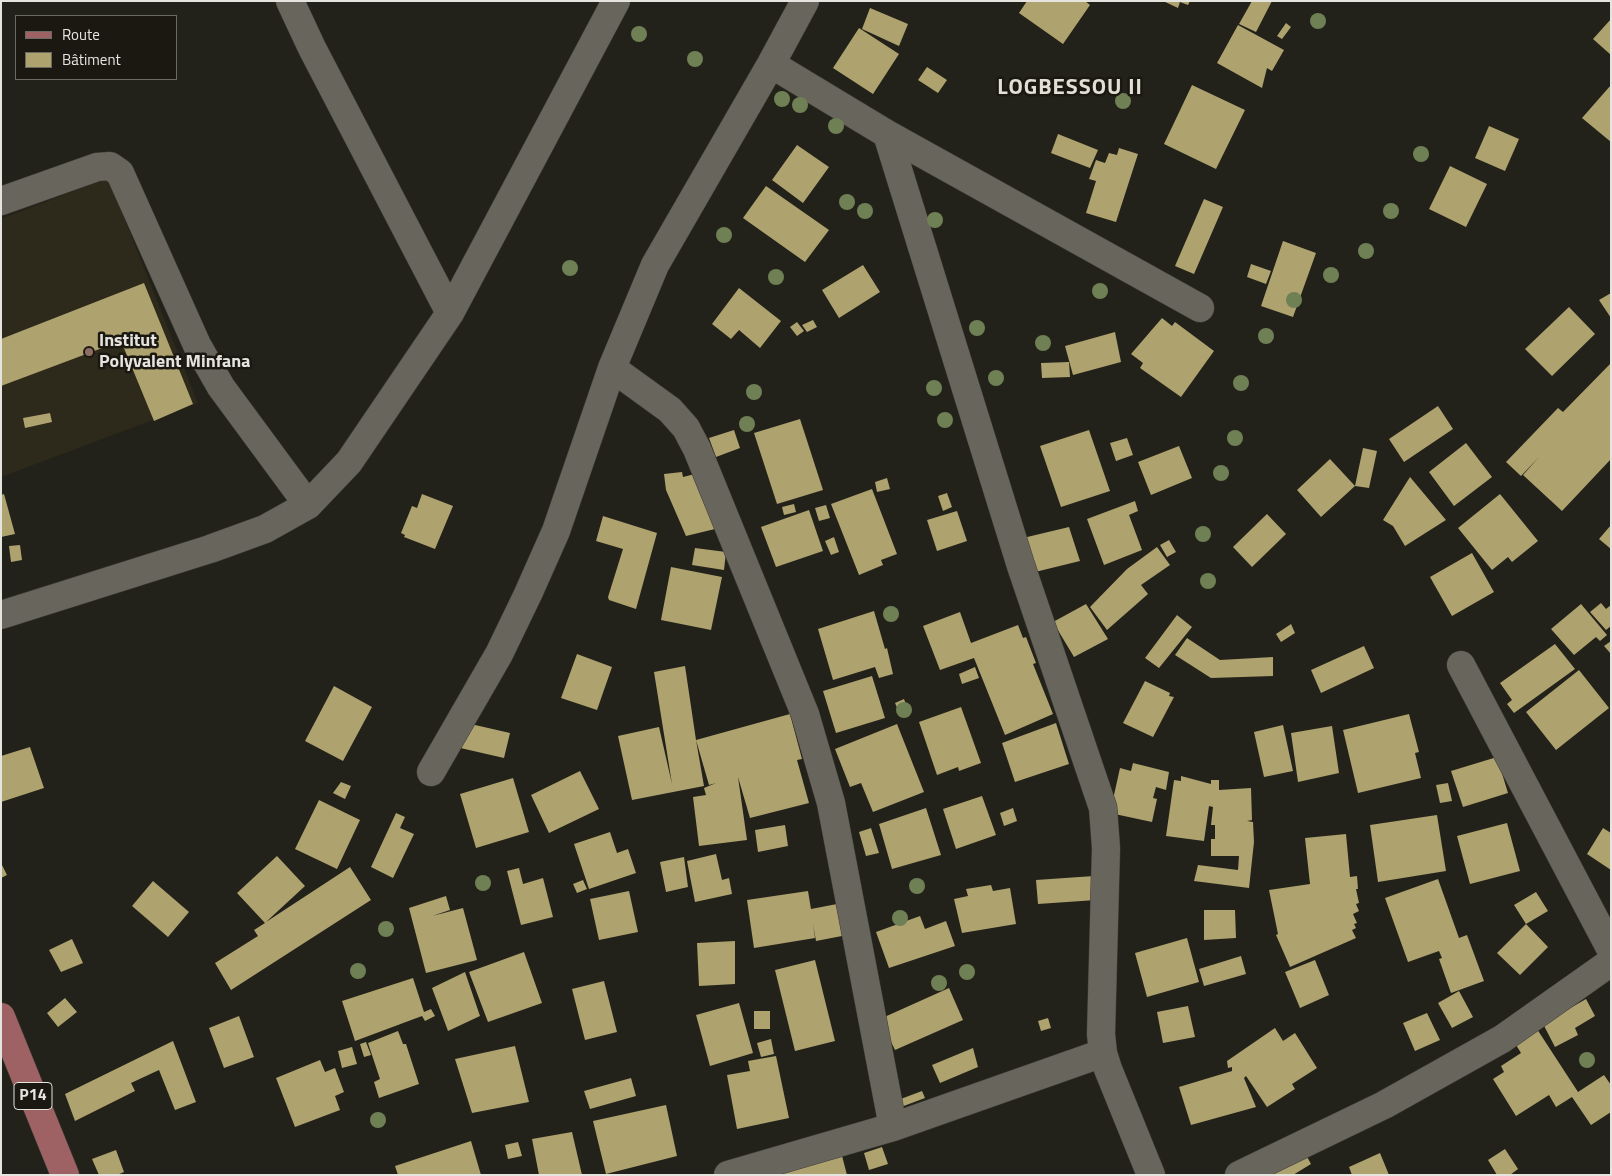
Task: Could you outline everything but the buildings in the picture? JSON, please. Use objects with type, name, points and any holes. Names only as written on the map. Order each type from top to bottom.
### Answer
[{"type":"main road","name":"P14","points":[[1,1017],[65,1175]]},
{"type":"street","points":[[290,1],[316,57],[450,314]]},
{"type":"street","points":[[1,615],[210,549],[265,529],[308,505],[349,462],[450,314],[616,1]]},
{"type":"street","points":[[431,772],[499,654],[556,531],[612,368],[655,265],[771,64],[805,1]]},
{"type":"street","points":[[771,64],[886,134],[1200,308]]},
{"type":"street","points":[[886,134],[1021,566],[1103,808],[1106,848],[1101,1034],[1103,1053],[1151,1175]]},
{"type":"street","points":[[1,201],[97,167],[110,166],[120,173],[197,345],[221,387],[308,505]]},
{"type":"street","points":[[612,368],[670,410],[686,428],[705,466],[805,714],[831,803],[893,1126]]},
{"type":"street","points":[[1461,665],[1611,950]]},
{"type":"street","points":[[1244,1174],[1384,1105],[1502,1039],[1611,962]]},
{"type":"street","points":[[728,1175],[893,1126],[1103,1053]]},
{"type":"shaded area","name":"Institut Polyvalent Minfana","points":[[108,178],[198,403],[1,477],[1,219]]},
{"type":"place","name":"Institut Polyvalent Minfana","points":[[89,352]]},
{"type":"district","name":"LOGBESSOU II","points":[[1070,89]]}]
